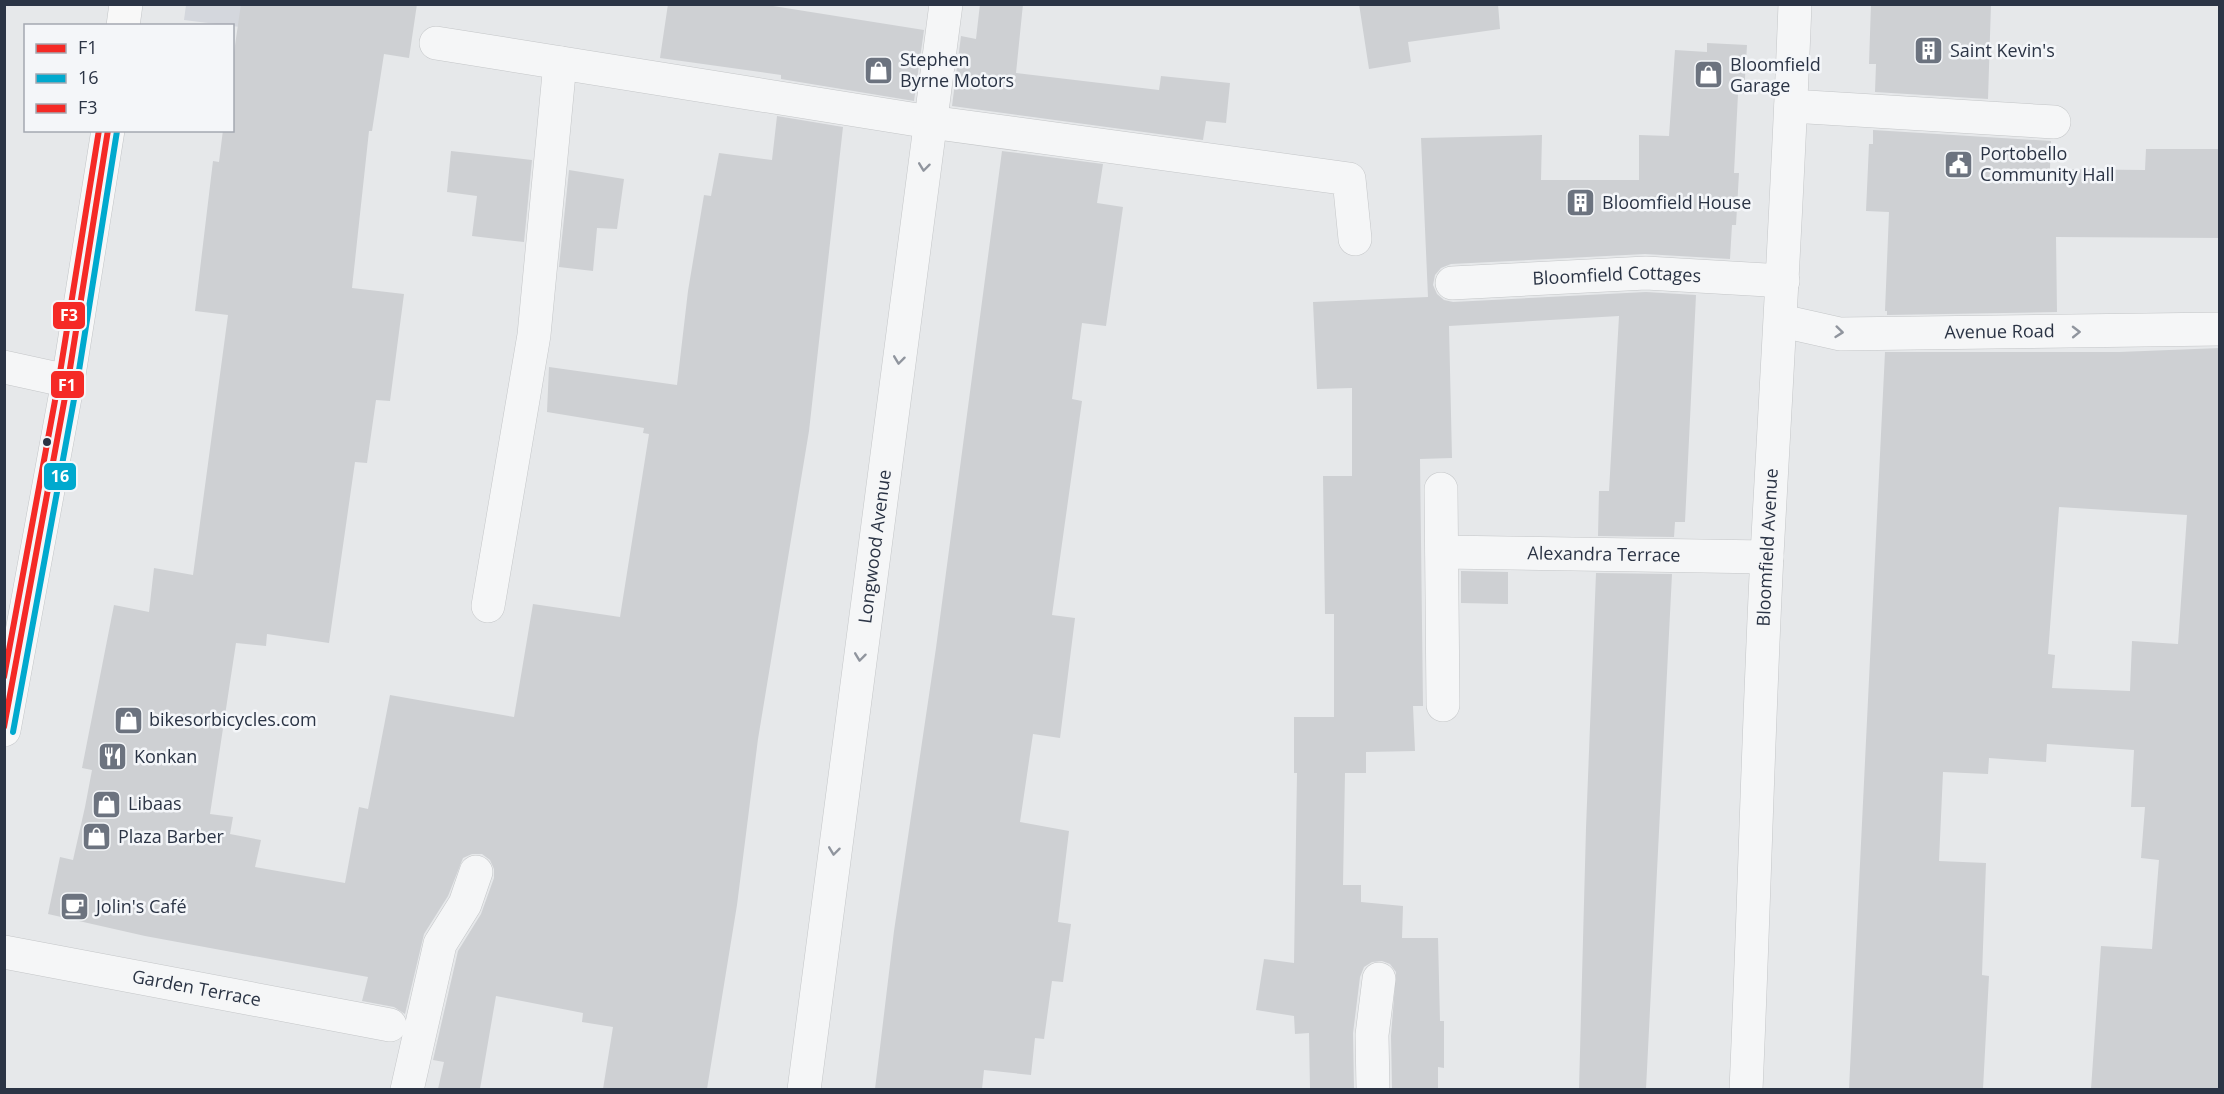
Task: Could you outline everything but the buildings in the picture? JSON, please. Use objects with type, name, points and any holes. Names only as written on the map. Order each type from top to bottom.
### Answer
[{"type":"main road","points":[[123,24],[126,4]]},
{"type":"main road","points":[[4,729],[68,381],[108,132]]},
{"type":"street","name":"Longwood Avenue","points":[[804,1089],[946,4]]},
{"type":"street","name":"Bloomfield Avenue","points":[[1746,1089],[1767,557],[1782,321],[1795,4]]},
{"type":"street","points":[[436,43],[930,122],[1349,179],[1354,239]]},
{"type":"street","points":[[488,606],[534,335],[560,63]]},
{"type":"street","points":[[1791,106],[2054,122]]},
{"type":"street","name":"Bloomfield Cottages","points":[[1452,283],[1646,273],[1783,281]]},
{"type":"street","name":"Avenue Road","points":[[1782,321],[1840,334],[2220,329]]},
{"type":"street","points":[[4,367],[68,381]]},
{"type":"street","points":[[1441,489],[1443,705]]},
{"type":"street","name":"Alexandra Terrace","points":[[1442,552],[1767,557]]},
{"type":"street","points":[[407,1089],[440,944],[465,904],[476,872]]},
{"type":"street","name":"Garden Terrace","points":[[4,952],[390,1025]]},
{"type":"street","points":[[1373,1089],[1372,1035],[1379,979]]},
{"type":"shaded area","points":[[186,5],[349,5],[338,39],[234,26],[234,24],[184,20]]},
{"type":"transit line","name":"F3","points":[[4,677],[59,379],[99,132]]},
{"type":"transit line","name":"F1","points":[[4,727],[68,381],[108,132]]},
{"type":"transit line","name":"16","points":[[13,732],[77,383],[117,132]]},
{"type":"place","name":"Saint Kevin's","points":[[1929,51]]},
{"type":"place","name":"Stephen Byrne Motors","points":[[879,70]]},
{"type":"place","name":"Bloomfield Garage","points":[[1709,75]]},
{"type":"place","name":"Portobello Community Hall","points":[[1959,164]]},
{"type":"place","name":"Bloomfield House","points":[[1581,203]]},
{"type":"place","name":"bikesorbicycles.com","points":[[128,720]]},
{"type":"place","name":"Konkan","points":[[113,757]]},
{"type":"place","name":"Libaas","points":[[107,804]]},
{"type":"place","name":"Plaza Barber","points":[[97,837]]},
{"type":"place","name":"Jolin's Café","points":[[75,907]]}]
